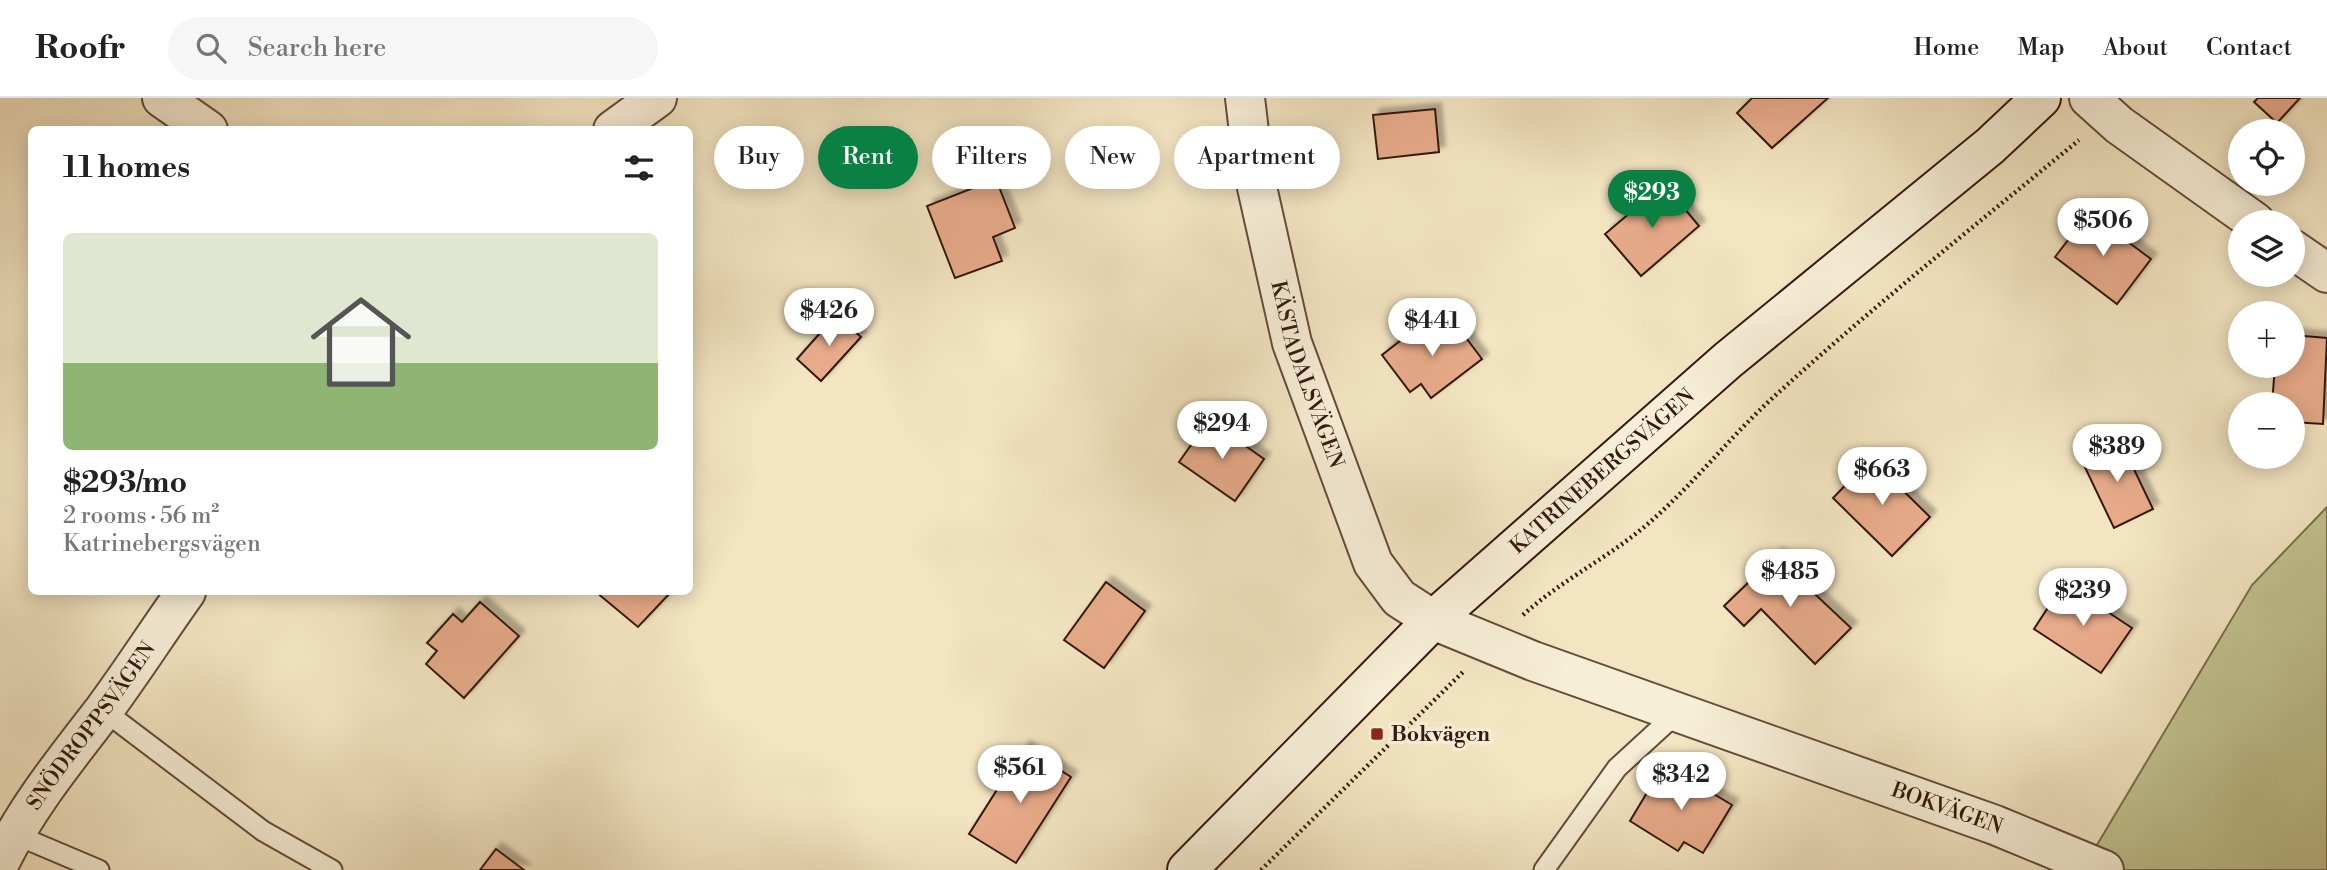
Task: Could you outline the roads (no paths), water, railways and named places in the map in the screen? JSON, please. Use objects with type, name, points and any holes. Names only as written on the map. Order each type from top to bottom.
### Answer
[{"type":"street","points":[[162,98],[202,126]]},
{"type":"street","points":[[619,126],[657,98]]},
{"type":"street","name":"KÄSTADALSVÄGEN","points":[[1245,98],[1254,173],[1292,343],[1373,563],[1399,598],[1433,621]]},
{"type":"street","name":"KATRINEBERGSVÄGEN","points":[[1187,870],[1433,621],[1728,360],[1990,146],[2041,98]]},
{"type":"street","points":[[2099,107],[2239,210]]},
{"type":"street","points":[[2305,258],[2327,273]]},
{"type":"street","name":"SNÖDROPPSVÄGEN","points":[[7,848],[67,755],[103,710],[184,595]]},
{"type":"street","name":"BOKVÄGEN","points":[[1433,621],[1533,661],[1678,712],[2080,865]]},
{"type":"lane","points":[[103,710],[263,831],[332,870]]},
{"type":"lane","points":[[1544,870],[1617,768],[1678,712]]},
{"type":"lane","points":[[7,848],[99,870]]},
{"type":"place","name":"Bokvägen","points":[[1377,734]]}]
